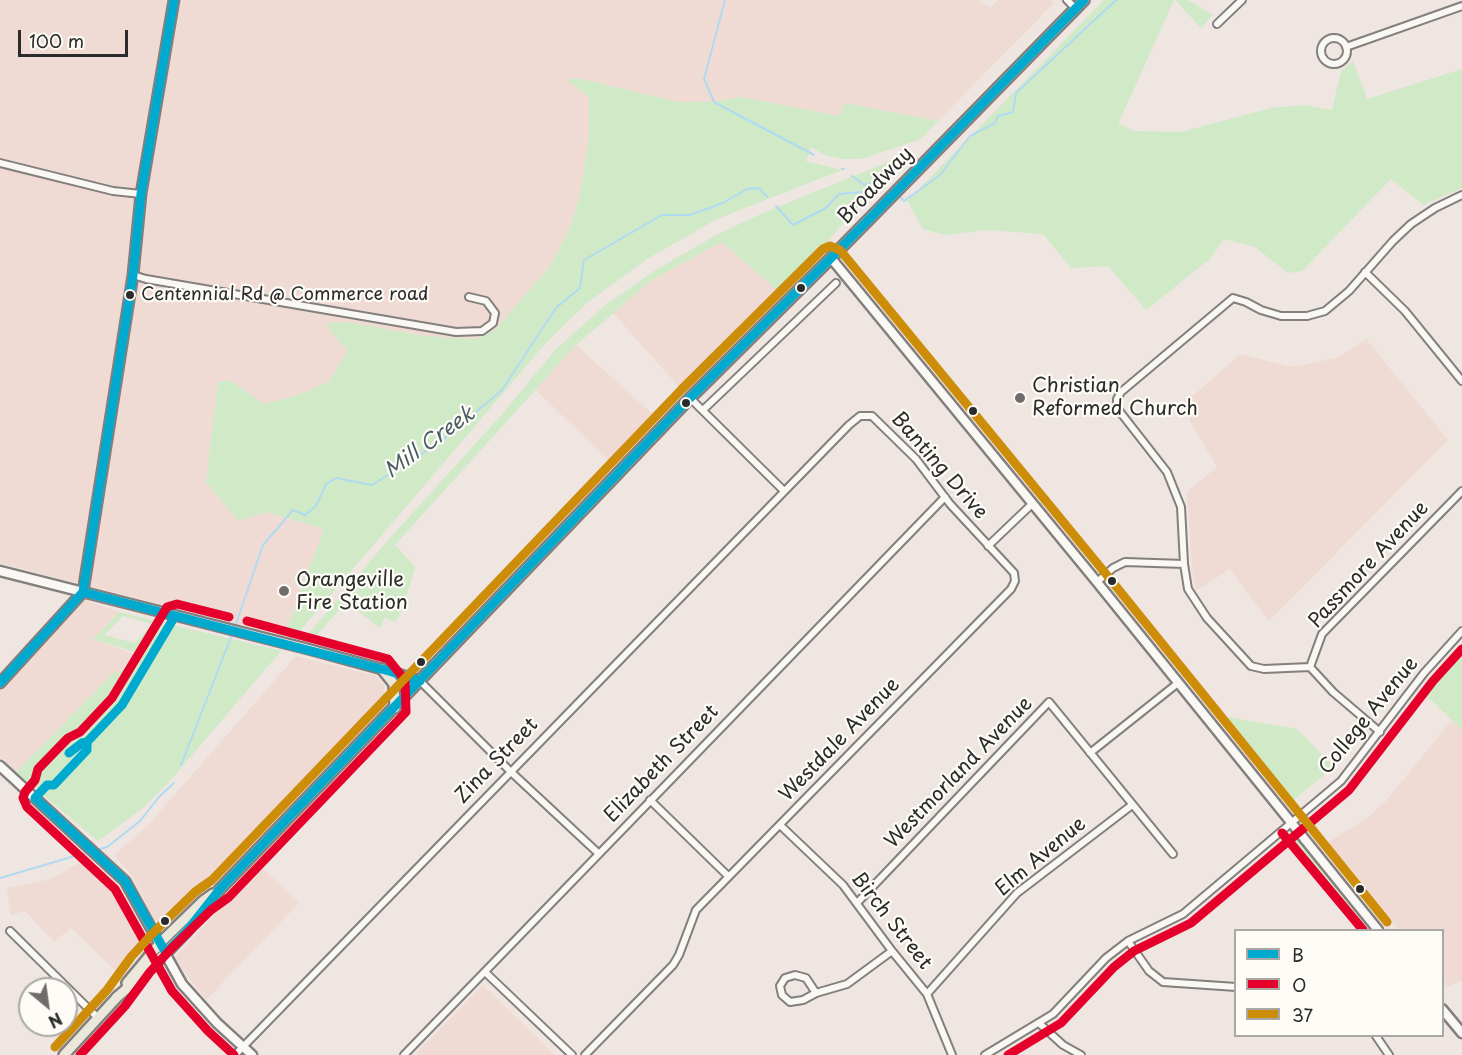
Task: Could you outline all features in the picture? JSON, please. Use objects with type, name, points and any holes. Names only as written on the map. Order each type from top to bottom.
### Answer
[{"type":"main road","name":"Broadway","points":[[116,998],[166,953],[220,889],[690,398],[1084,0]]},
{"type":"main road","points":[[382,669],[394,684],[395,708]]},
{"type":"main road","name":"Broadway","points":[[64,1055],[116,998],[141,964],[161,942],[203,901],[220,889]]},
{"type":"street","points":[[0,683],[83,592],[133,275],[141,194],[174,0]]},
{"type":"street","points":[[1067,0],[1076,9]]},
{"type":"street","points":[[1217,24],[1242,0]]},
{"type":"street","points":[[1346,47],[1462,6]]},
{"type":"street","points":[[1328,39],[1342,40],[1346,47],[1345,57],[1336,63],[1328,62],[1322,56],[1322,46],[1328,39]]},
{"type":"street","points":[[0,163],[112,191],[141,194]]},
{"type":"street","points":[[1380,732],[1333,692],[1310,667],[1264,669],[1251,666],[1223,637],[1196,603],[1188,589],[1184,564],[1181,507],[1167,472],[1117,408],[1117,399],[1121,392],[1233,298],[1281,316],[1307,316],[1325,311],[1349,291],[1411,224],[1435,207],[1462,195]]},
{"type":"street","points":[[831,258],[1377,929]]},
{"type":"street","points":[[1365,272],[1405,311],[1462,381]]},
{"type":"street","points":[[133,275],[456,332],[482,331],[493,323],[495,313],[486,301],[469,297]]},
{"type":"street","points":[[703,410],[836,283]]},
{"type":"street","points":[[690,398],[784,491]]},
{"type":"street","name":"Banting Drive","points":[[784,491],[860,416],[872,416],[916,459],[987,546],[1032,504]]},
{"type":"street","name":"Zina Street","points":[[235,1055],[784,491]]},
{"type":"street","name":"Passmore Avenue","points":[[1310,667],[1322,634],[1462,491]]},
{"type":"street","name":"Elizabeth Street","points":[[404,1055],[945,497]]},
{"type":"street","name":"Westdale Avenue","points":[[585,1055],[673,965],[696,910],[727,875],[780,825],[1011,589],[1015,581],[1014,573],[987,546]]},
{"type":"street","points":[[1097,582],[1113,568],[1125,562],[1184,564]]},
{"type":"street","points":[[0,571],[382,669],[420,681],[510,771],[598,853]]},
{"type":"street","name":"College Avenue","points":[[985,1055],[1040,1024],[1053,1014],[1106,958],[1128,941],[1184,914],[1341,781],[1410,690],[1462,631]]},
{"type":"street","points":[[1090,753],[1178,683]]},
{"type":"street","name":"Westmorland Avenue","points":[[857,903],[1049,702],[1173,854]]},
{"type":"street","points":[[0,766],[125,881],[161,942],[182,984],[217,1023],[252,1055]]},
{"type":"street","points":[[650,800],[727,875]]},
{"type":"street","name":"Elm Avenue","points":[[927,994],[1017,893],[1132,805]]},
{"type":"street","name":"Birch Street","points":[[780,825],[843,885],[927,994],[952,1055]]},
{"type":"street","points":[[10,931],[98,1018]]},
{"type":"street","points":[[1128,941],[1149,971],[1163,982],[1234,987]]},
{"type":"street","points":[[816,993],[806,978],[795,975],[785,978],[780,986],[782,995],[790,1002],[803,1000],[816,993],[847,984],[892,951]]},
{"type":"street","points":[[484,972],[572,1055]]},
{"type":"street","points":[[1444,1010],[1462,1033]]},
{"type":"street","points":[[1040,1024],[1064,1045],[1081,1055]]},
{"type":"street","points":[[1377,1037],[1389,1055]]},
{"type":"shaded area","points":[[0,0],[979,0],[990,8],[998,0],[1051,0],[1054,3],[938,121],[844,103],[840,116],[740,97],[714,102],[678,102],[577,78],[568,80],[589,97],[589,137],[580,195],[570,228],[550,266],[495,331],[475,339],[448,338],[335,322],[334,336],[348,350],[330,382],[295,396],[265,404],[229,380],[218,383],[206,482],[238,521],[267,512],[324,529],[284,636],[0,563]]},
{"type":"shaded area","points":[[722,242],[780,293],[683,391],[613,313],[652,280]]},
{"type":"shaded area","points":[[1366,339],[1448,440],[1269,621],[1230,569],[1196,591],[1192,567],[1187,492],[1217,467],[1181,406],[1241,354],[1287,366],[1300,366],[1339,357]]},
{"type":"shaded area","points":[[576,345],[658,419],[614,466],[535,389]]},
{"type":"shaded area","points":[[85,600],[119,612],[93,639],[136,655],[117,674],[115,672],[16,772],[0,757],[0,689]]},
{"type":"shaded area","points":[[296,656],[376,676],[384,686],[386,698],[168,923],[160,923],[154,919],[133,877],[114,855],[148,825]]},
{"type":"shaded area","points":[[1452,720],[1462,730],[1462,980],[1447,987],[1444,983],[1444,929],[1398,929],[1325,844],[1367,818],[1385,802]]},
{"type":"shaded area","points":[[84,860],[112,886],[142,935],[143,943],[116,971],[71,928],[54,942],[25,911],[11,915],[7,888],[51,879]]},
{"type":"shaded area","points":[[260,866],[299,903],[206,1000],[177,962],[176,956]]},
{"type":"shaded area","points":[[483,985],[555,1055],[415,1055]]},
{"type":"green space","points":[[1104,0],[1174,0],[1118,124],[1135,131],[1181,132],[1271,108],[1303,105],[1332,110],[1341,71],[1353,61],[1367,99],[1462,69],[1462,188],[1423,205],[1391,179],[1302,271],[1288,273],[1255,247],[1224,239],[1211,258],[1146,310],[1108,266],[1071,268],[1043,234],[986,230],[946,235],[923,229],[907,201]]},
{"type":"green space","points":[[1175,0],[1188,0],[1213,15],[1201,28]]},
{"type":"green space","points":[[577,78],[678,102],[714,102],[740,97],[840,116],[844,103],[938,121],[921,139],[861,159],[842,159],[825,155],[811,147],[806,161],[842,170],[717,219],[647,259],[586,304],[545,344],[294,638],[284,636],[324,529],[267,512],[238,521],[206,482],[218,382],[229,380],[265,404],[295,396],[329,382],[348,350],[326,324],[335,322],[448,338],[475,339],[495,330],[550,266],[570,228],[580,195],[589,137],[589,97],[567,80]]},
{"type":"green space","points":[[910,153],[780,293],[722,242],[652,280],[576,345],[395,545],[415,567],[402,610],[395,623],[385,617],[380,628],[346,602],[310,643],[303,640],[390,538],[504,412],[555,350],[603,307],[654,271],[718,234],[763,213]]},
{"type":"green space","points":[[119,612],[281,651],[169,782],[143,808],[98,841],[16,772],[115,671],[118,674],[136,655],[134,652],[93,639]],"holes":[[[123,616],[152,624],[135,643],[104,635]]]},
{"type":"green space","points":[[1456,651],[1462,657],[1462,730],[1422,691]]},
{"type":"green space","points":[[1227,717],[1297,729],[1334,767],[1292,801]]},
{"type":"green space","points":[[1287,836],[1296,839],[1369,929],[1361,929]]},
{"type":"waterway","points":[[725,0],[704,79],[714,102],[814,155]]},
{"type":"waterway","points":[[900,197],[904,201],[940,175],[970,136],[995,123],[998,116],[1013,112],[1016,93],[1116,0]]},
{"type":"waterway","points":[[852,176],[864,185],[877,182]]},
{"type":"waterway","name":"Mill Creek","points":[[181,765],[235,627],[263,545],[293,510],[305,515],[316,506],[326,484],[336,478],[372,485],[439,443],[502,390],[556,308],[580,288],[584,260],[662,215],[690,215],[723,203],[747,189],[759,188],[767,197]]},
{"type":"waterway","name":"Mill Creek","points":[[776,206],[793,225],[826,208],[839,194],[872,191]]},
{"type":"waterway","name":"Mill Creek","points":[[100,849],[107,847],[140,821],[159,797],[174,783]]},
{"type":"waterway","name":"Mill Creek","points":[[0,878],[85,853]]},
{"type":"transit line","name":"B","points":[[83,592],[133,275],[141,194],[174,0]]},
{"type":"transit line","name":"B","points":[[87,742],[87,750],[54,785],[47,785],[35,798],[125,881],[166,953],[220,889],[690,398],[1084,0]]},
{"type":"transit line","name":"37","points":[[55,1047],[107,990],[131,957],[153,933],[195,892],[212,880],[682,389],[823,249],[830,246],[840,250],[1387,922]]},
{"type":"transit line","name":"B","points":[[83,592],[420,681]]},
{"type":"transit line","name":"B","points":[[0,683],[83,592]]},
{"type":"transit line","name":"O","points":[[229,617],[177,604],[167,607],[112,698],[80,732],[68,738],[38,769],[35,780],[23,798],[27,807],[115,889],[172,991],[208,1031],[234,1055]]},
{"type":"transit line","name":"B","points":[[69,753],[87,742],[122,705],[175,616]]},
{"type":"transit line","name":"O","points":[[80,1055],[125,1006],[150,972],[170,950],[211,910],[229,897],[406,712],[405,680],[388,659],[247,621]]},
{"type":"transit line","name":"O","points":[[1008,1055],[1061,1023],[1114,967],[1134,951],[1191,923],[1349,790],[1433,681],[1462,649]]},
{"type":"transit line","name":"O","points":[[1282,833],[1362,929]]},
{"type":"place","name":"Centennial Rd @ Commerce road","points":[[130,295]]},
{"type":"place","name":"Christian Reformed Church","points":[[1020,398]]},
{"type":"place","name":"Orangeville Fire Station","points":[[284,591]]}]
